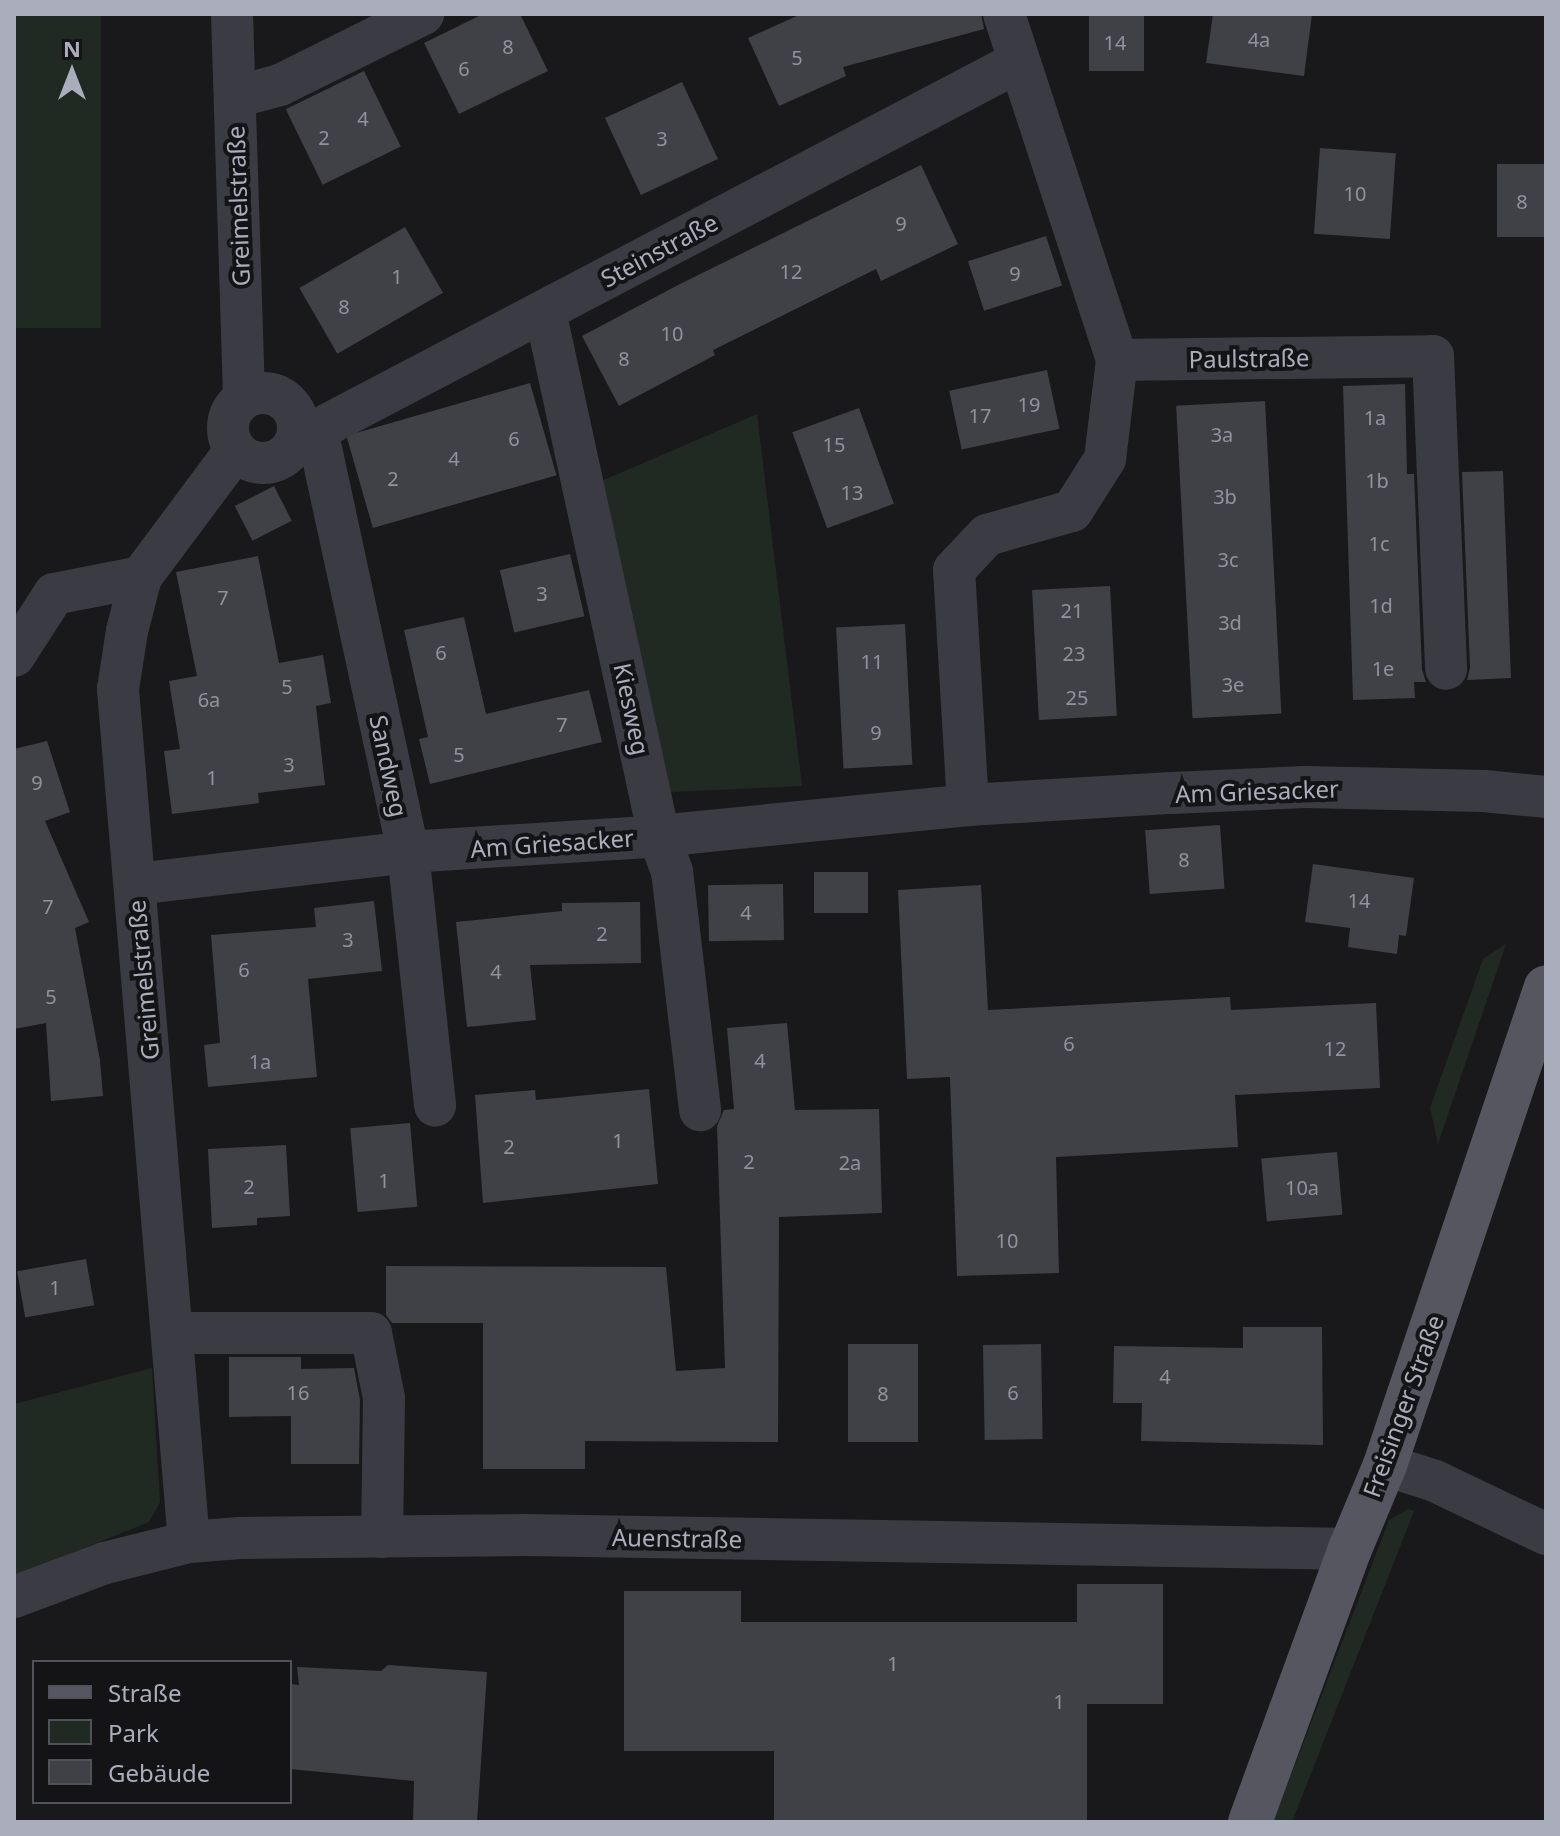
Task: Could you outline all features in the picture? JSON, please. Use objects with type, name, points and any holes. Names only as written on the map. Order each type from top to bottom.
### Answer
[{"type":"main road","name":"Freisinger Straße","points":[[1250,1822],[1350,1549],[1385,1465],[1546,987]]},
{"type":"street","name":"Greimelstraße","points":[[232,14],[244,398]]},
{"type":"street","points":[[235,97],[280,85],[423,14]]},
{"type":"street","points":[[968,805],[954,570],[987,535],[1072,511],[1105,459],[1117,360],[1004,14]]},
{"type":"street","name":"Steinstraße","points":[[308,431],[545,311],[1018,62]]},
{"type":"street","name":"Kiesweg","points":[[545,311],[659,836],[672,871],[700,1110]]},
{"type":"street","name":"Paulstraße","points":[[1117,360],[1433,356],[1446,669]]},
{"type":"street","points":[[266,393],[285,401],[308,431],[276,460],[253,461],[235,451],[227,431],[230,411],[244,398],[266,393]]},
{"type":"street","name":"Sandweg","points":[[308,431],[408,852],[435,1106]]},
{"type":"street","name":"Greimelstraße","points":[[189,1542],[118,689],[127,631],[141,577],[235,451]]},
{"type":"street","points":[[14,656],[54,594],[141,577]]},
{"type":"street","name":"Am Griesacker","points":[[136,884],[408,852],[659,836],[968,805],[1305,787],[1484,791],[1546,797]]},
{"type":"street","points":[[172,1333],[371,1333],[384,1398],[382,1537]]},
{"type":"street","points":[[1385,1465],[1435,1481],[1546,1534]]},
{"type":"street","name":"Auenstraße","points":[[14,1597],[105,1563],[189,1542],[541,1535],[1350,1549]]},
{"type":"green space","points":[[14,14],[101,14],[101,328],[14,328]]},
{"type":"green space","points":[[757,414],[802,786],[670,792],[597,483]]},
{"type":"green space","points":[[1506,944],[1438,1144],[1430,1108],[1483,959]]},
{"type":"green space","points":[[152,1368],[160,1502],[149,1522],[14,1576],[14,1404]]},
{"type":"green space","points":[[1408,1509],[1414,1511],[1292,1822],[1273,1822],[1389,1520]]},
{"type":"building","points":[[483,14],[520,14],[548,71],[459,114],[424,43]]},
{"type":"building","points":[[801,14],[981,14],[984,29],[843,67],[846,76],[779,106],[748,38]]},
{"type":"building","points":[[1089,14],[1144,14],[1144,71],[1089,71]]},
{"type":"building","points":[[1213,14],[1312,14],[1304,76],[1206,63]]},
{"type":"building","points":[[364,71],[401,146],[323,185],[286,109]]},
{"type":"building","points":[[682,82],[718,159],[641,195],[605,118]]},
{"type":"building","points":[[1320,148],[1396,153],[1390,239],[1314,234]]},
{"type":"building","points":[[1497,164],[1546,164],[1546,237],[1497,237]]},
{"type":"building","points":[[921,165],[958,244],[881,281],[876,269],[713,350],[715,355],[619,406],[582,336]]},
{"type":"building","points":[[405,227],[443,293],[337,354],[299,288]]},
{"type":"building","points":[[1046,236],[1062,285],[984,311],[968,261]]},
{"type":"building","points":[[1047,370],[1059,429],[962,449],[949,391]]},
{"type":"building","points":[[530,383],[556,475],[373,528],[346,436]]},
{"type":"building","points":[[1405,384],[1407,474],[1414,474],[1422,670],[1426,682],[1414,682],[1415,698],[1353,700],[1343,386]]},
{"type":"building","points":[[1265,401],[1281,714],[1193,718],[1176,406]]},
{"type":"building","points":[[859,408],[894,504],[827,528],[792,432]]},
{"type":"building","points":[[1503,471],[1511,678],[1467,680],[1470,668],[1462,472]]},
{"type":"building","points":[[274,486],[292,521],[253,541],[235,506]]},
{"type":"building","points":[[570,554],[584,616],[514,633],[500,570]]},
{"type":"building","points":[[258,556],[279,663],[323,655],[331,703],[316,706],[325,785],[258,793],[259,803],[172,814],[164,751],[180,749],[169,681],[197,676],[176,572]]},
{"type":"building","points":[[1110,586],[1117,716],[1039,720],[1032,590]]},
{"type":"building","points":[[464,617],[486,714],[589,690],[602,742],[430,784],[419,739],[428,737],[404,630]]},
{"type":"building","points":[[905,624],[912,765],[843,768],[836,628]]},
{"type":"building","points":[[47,741],[70,812],[45,821],[89,922],[75,928],[100,1060],[103,1096],[51,1101],[46,1023],[14,1029],[14,749]]},
{"type":"building","points":[[1220,825],[1224,889],[1150,894],[1145,830]]},
{"type":"building","points":[[1313,864],[1414,878],[1406,936],[1399,935],[1397,954],[1348,947],[1350,928],[1305,922]]},
{"type":"building","points":[[814,872],[868,872],[868,913],[814,913]]},
{"type":"building","points":[[783,884],[784,940],[709,941],[708,885]]},
{"type":"building","points":[[981,885],[988,1010],[1230,997],[1231,1010],[1376,1003],[1380,1088],[1235,1095],[1238,1147],[1056,1157],[1059,1273],[957,1276],[950,1077],[907,1079],[898,890]]},
{"type":"building","points":[[374,901],[382,971],[308,979],[317,1077],[208,1087],[204,1045],[220,1043],[211,935],[316,927],[314,908]]},
{"type":"building","points":[[640,902],[641,963],[530,965],[536,1020],[467,1027],[456,922],[562,911],[562,903]]},
{"type":"building","points":[[787,1023],[795,1110],[879,1109],[882,1213],[779,1217],[778,1442],[585,1441],[585,1469],[483,1469],[483,1323],[392,1323],[386,1315],[386,1266],[666,1267],[676,1371],[725,1368],[717,1126],[724,1110],[734,1109],[727,1028]]},
{"type":"building","points":[[649,1089],[658,1184],[483,1203],[475,1095],[535,1090],[536,1100]]},
{"type":"building","points":[[410,1123],[417,1207],[358,1212],[350,1128]]},
{"type":"building","points":[[286,1145],[290,1216],[257,1218],[257,1225],[212,1228],[208,1149]]},
{"type":"building","points":[[1337,1152],[1342,1215],[1267,1221],[1261,1159]]},
{"type":"building","points":[[86,1259],[94,1305],[25,1317],[17,1271]]},
{"type":"building","points":[[1243,1327],[1322,1327],[1323,1445],[1141,1441],[1142,1403],[1113,1403],[1114,1346],[1243,1348]]},
{"type":"building","points":[[848,1344],[918,1344],[918,1442],[848,1442]]},
{"type":"building","points":[[1041,1344],[1043,1439],[985,1440],[983,1345]]},
{"type":"building","points":[[229,1357],[301,1357],[301,1369],[354,1368],[360,1400],[359,1464],[291,1464],[291,1416],[229,1417]]},
{"type":"building","points":[[1077,1584],[1163,1584],[1163,1704],[1087,1704],[1087,1822],[774,1822],[774,1751],[624,1751],[624,1591],[741,1591],[741,1622],[1077,1622]]},
{"type":"building","points":[[388,1665],[487,1672],[477,1822],[413,1822],[414,1781],[292,1769],[292,1684],[299,1685],[297,1667],[381,1671]]}]
